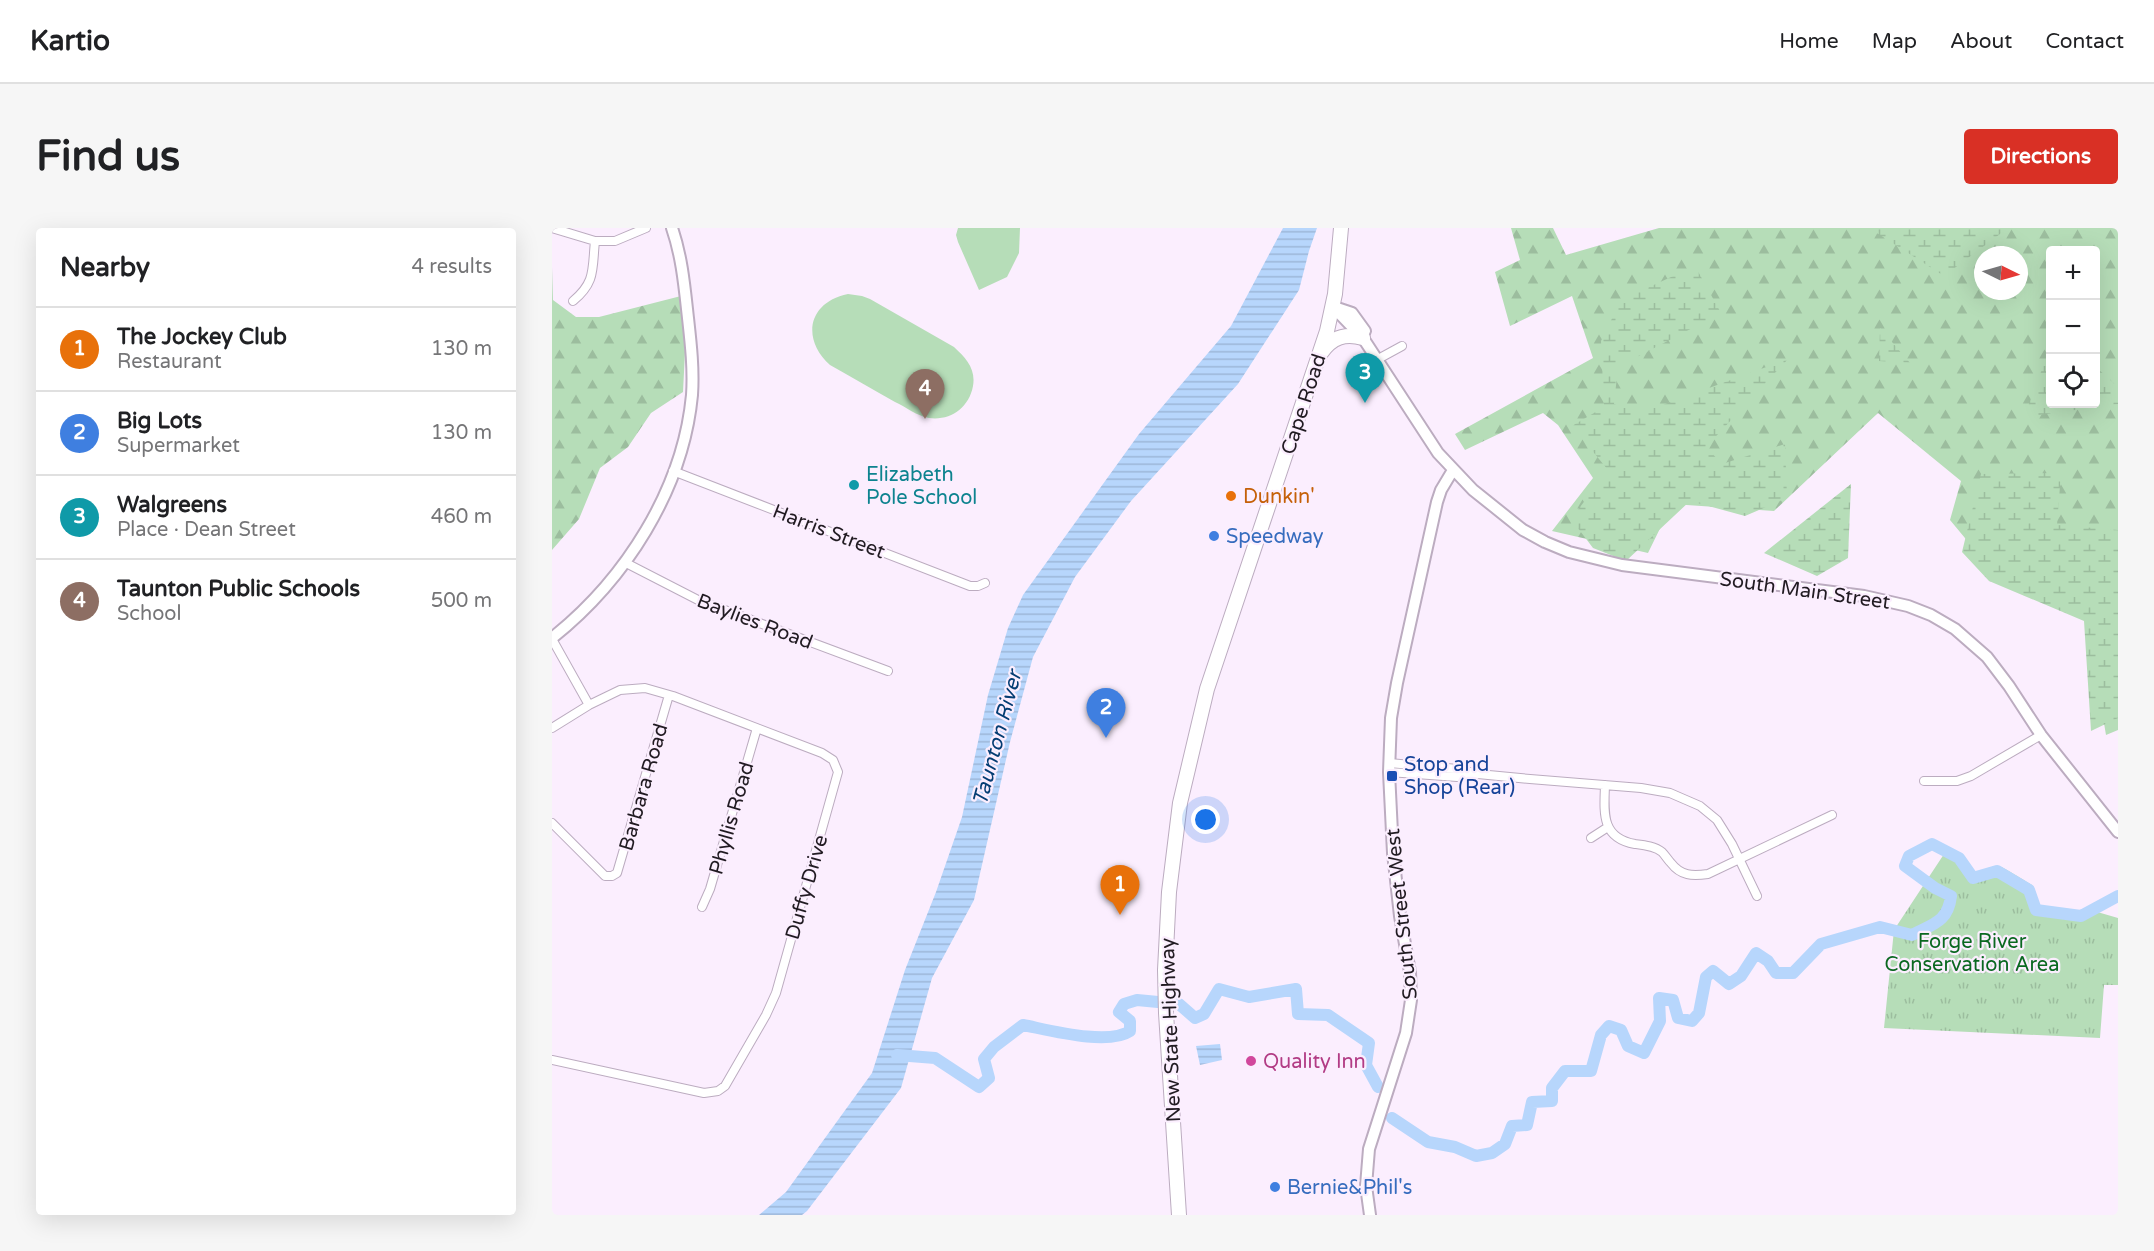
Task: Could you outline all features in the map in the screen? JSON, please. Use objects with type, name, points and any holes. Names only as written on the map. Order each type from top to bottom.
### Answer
[{"type":"highway","name":"Cape Road","points":[[1248,568],[1333,307],[1341,228]]},
{"type":"highway","points":[[1317,360],[1327,345],[1336,338],[1350,335],[1363,338]]},
{"type":"highway","name":"New State Highway","points":[[1179,1215],[1165,992],[1168,903],[1183,790],[1207,689],[1248,568]]},
{"type":"street","points":[[552,228],[595,241],[615,241],[646,228]]},
{"type":"street","points":[[589,705],[552,638],[592,603],[626,563],[652,518],[673,471],[687,426],[693,377],[684,282],[672,228]]},
{"type":"street","points":[[573,301],[587,289],[592,273],[595,241]]},
{"type":"street","points":[[1333,307],[1363,338],[1392,385]]},
{"type":"street","points":[[1333,307],[1352,313],[1357,318],[1380,358],[1392,385]]},
{"type":"street","points":[[1380,358],[1402,346]]},
{"type":"street","name":"South Main Street","points":[[1392,385],[1438,453],[1453,471],[1523,530],[1551,545],[1586,557],[1622,565],[1864,596],[1908,606],[1931,615],[1961,634],[1987,657],[2041,735],[2118,832]]},
{"type":"street","name":"Harris Street","points":[[673,471],[970,586],[986,583]]},
{"type":"street","name":"South Street West","points":[[1370,1215],[1366,1186],[1370,1149],[1406,1032],[1411,1000],[1411,981],[1395,876],[1389,768],[1391,718],[1437,502],[1441,490],[1453,471]]},
{"type":"street","name":"Baylies Road","points":[[626,563],[698,600],[888,671]]},
{"type":"street","name":"Duffy Drive","points":[[552,728],[589,705],[620,690],[634,687],[650,688],[822,753],[833,760],[838,772],[774,998],[730,1079],[722,1089],[704,1093],[552,1060]]},
{"type":"street","name":"Barbara Road","points":[[552,823],[605,876],[617,873],[669,695]]},
{"type":"street","name":"Phyllis Road","points":[[702,907],[710,889],[758,728]]},
{"type":"street","points":[[1924,781],[1957,781],[1971,776],[2041,735]]},
{"type":"street","points":[[1389,768],[1457,777],[1478,774],[1658,790],[1694,803],[1717,820],[1758,896]]},
{"type":"street","points":[[1605,785],[1604,817],[1608,827],[1618,838],[1662,852],[1677,871],[1686,874],[1708,874],[1832,815]]},
{"type":"street","points":[[1592,838],[1608,827]]},
{"type":"green space","points":[[958,228],[1020,228],[1019,253],[1007,277],[979,290],[958,242],[956,235]]},
{"type":"green space","points":[[1511,228],[1553,228],[1566,255],[1659,228],[2118,228],[2118,730],[2106,735],[2085,611],[1994,573],[1950,520],[1961,481],[1878,413],[1774,511],[1672,504],[1648,553],[1552,531],[1593,478],[1558,425],[1543,413],[1465,450],[1455,434],[1593,358],[1572,296],[1510,326],[1495,272],[1520,260]]},
{"type":"green space","points":[[1869,228],[2008,228],[1984,246],[1974,246],[1974,254],[1944,276]]},
{"type":"green space","points":[[1695,266],[1721,313],[1618,367],[1614,404],[1657,407],[1788,359],[1706,447],[1722,464],[1785,444],[1787,498],[1745,516],[1690,501],[1626,561],[1593,548],[1571,519],[1608,470],[1572,426],[1604,407],[1601,341],[1621,300]]},
{"type":"green space","points":[[552,267],[553,300],[576,317],[599,317],[681,296],[685,352],[683,392],[651,413],[628,447],[600,468],[579,519],[552,550]]},
{"type":"green space","points":[[848,294],[870,299],[954,347],[969,364],[974,380],[971,394],[963,407],[944,417],[925,417],[830,365],[815,344],[812,333],[813,323],[817,313],[824,305]]},
{"type":"green space","points":[[1880,328],[1910,363],[1879,361]]},
{"type":"green space","points":[[2046,359],[2046,408],[2089,408],[2024,417]]},
{"type":"green space","points":[[2100,371],[2118,387],[2118,404],[2100,406]]},
{"type":"green space","points":[[2061,473],[2057,525],[2118,530],[2118,718],[2091,731],[2084,621],[1989,581],[1962,552],[1981,474]]},
{"type":"green space","points":[[1851,484],[1848,558],[1817,576],[1764,553]]},
{"type":"green space","name":"Forge River Conservation Area","points":[[1946,851],[1955,854],[1970,873],[1974,874],[1998,866],[2032,885],[2034,905],[2073,914],[2087,909],[2118,918],[2118,985],[2104,985],[2100,1038],[1884,1028],[1894,930]]},
{"type":"water","name":"Taunton River","points":[[1283,228],[1317,228],[1299,290],[1238,384],[1131,501],[1075,577],[1033,657],[1010,742],[974,900],[932,978],[901,1088],[807,1211],[802,1215],[759,1215],[786,1192],[872,1073],[905,970],[936,892],[962,817],[988,695],[1008,628],[1023,595],[1139,434],[1231,326]]},
{"type":"water","points":[[1220,1044],[1222,1060],[1200,1065],[1196,1046]]},
{"type":"waterway","points":[[1392,1118],[1428,1142],[1455,1147],[1476,1156],[1492,1153],[1505,1144],[1512,1126],[1527,1125],[1532,1102],[1552,1101],[1552,1088],[1565,1071],[1591,1071],[1601,1035],[1609,1026],[1621,1030],[1628,1046],[1644,1053],[1660,1021],[1659,998],[1673,1000],[1678,1018],[1692,1021],[1699,1013],[1706,977],[1713,971],[1729,984],[1741,976],[1756,953],[1768,961],[1776,973],[1793,973],[1821,944],[1880,927],[1912,935],[1933,925],[1947,912],[1951,896],[1935,888],[1905,866],[1909,856],[1932,844],[1959,858],[1973,878],[1997,871],[2029,890],[2036,910],[2081,916],[2118,896]]},
{"type":"waterway","points":[[897,1055],[935,1058],[979,1087],[989,1078],[984,1059],[994,1047],[1023,1025],[1078,1036],[1108,1037],[1130,1031],[1130,1021],[1119,1012],[1124,1004],[1137,1000],[1179,1004],[1195,1018],[1204,1014],[1219,989],[1249,997],[1296,989],[1298,1014],[1328,1015],[1369,1043],[1366,1065],[1378,1087]]},
{"type":"place","name":"Walgreens","points":[[1365,403]]},
{"type":"place","name":"Taunton Public Schools","points":[[925,419]]},
{"type":"place","name":"Elizabeth Pole School","points":[[854,485]]},
{"type":"place","name":"Dunkin'","points":[[1231,496]]},
{"type":"place","name":"Speedway","points":[[1214,536]]},
{"type":"place","name":"Big Lots","points":[[1106,738]]},
{"type":"place","name":"Stop and Shop (Rear)","points":[[1392,776]]},
{"type":"place","name":"The Jockey Club","points":[[1120,915]]},
{"type":"place","name":"Quality Inn","points":[[1251,1061]]},
{"type":"place","name":"Bernie&Phil's","points":[[1275,1187]]}]
